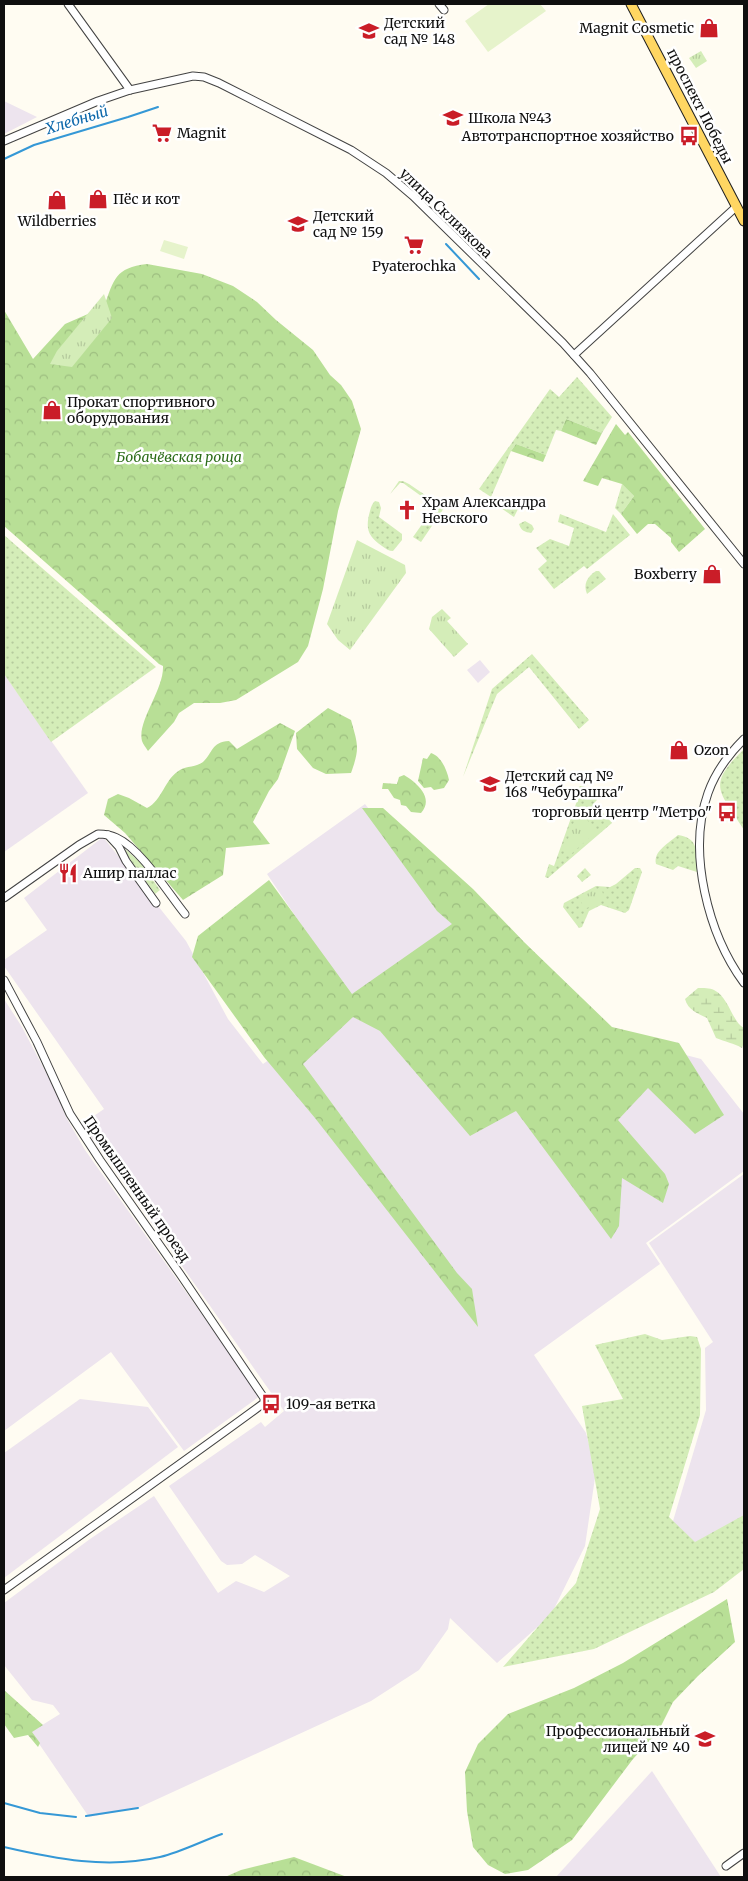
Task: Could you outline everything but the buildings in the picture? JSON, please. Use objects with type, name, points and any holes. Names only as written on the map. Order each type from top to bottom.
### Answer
[{"type":"main road","name":"проспект Победы","points":[[631,4],[744,221]]},
{"type":"street","points":[[4,141],[98,101],[130,90],[68,4]]},
{"type":"street","points":[[439,4],[444,10]]},
{"type":"street","name":"улица Склизкова","points":[[130,90],[182,77],[202,76],[356,154],[386,173],[413,196],[574,355],[744,564]]},
{"type":"street","points":[[574,355],[736,206]]},
{"type":"street","points":[[744,739],[723,764],[710,788],[704,808],[699,842],[701,872],[711,914],[729,961],[744,983]]},
{"type":"street","points":[[4,898],[78,845],[98,834],[108,835],[125,843],[145,862],[185,914]]},
{"type":"street","points":[[108,835],[119,847],[126,861],[156,903]]},
{"type":"street","name":"Промышленный проезд","points":[[4,980],[37,1042],[70,1114],[262,1393],[264,1403],[156,1483],[83,1532],[4,1590]]},
{"type":"street","points":[[726,1866],[744,1853]]},
{"type":"shaded area","points":[[4,101],[37,117],[4,134]]},
{"type":"shaded area","points":[[480,660],[490,672],[478,683],[467,670]]},
{"type":"shaded area","points":[[4,674],[88,793],[4,852]]},
{"type":"shaded area","points":[[365,804],[456,922],[601,1033],[701,1059],[744,1114],[744,1171],[646,1243],[660,1264],[534,1355],[586,1433],[596,1471],[585,1546],[551,1615],[497,1663],[450,1618],[448,1629],[419,1670],[371,1701],[138,1808],[89,1817],[31,1732],[60,1714],[53,1705],[32,1700],[4,1665],[4,1603],[90,1539],[154,1496],[218,1593],[236,1581],[264,1592],[290,1576],[255,1555],[242,1564],[227,1565],[221,1561],[169,1486],[261,1422],[265,1427],[284,1411],[82,1124],[104,1109],[4,966],[4,960],[47,930],[24,898],[103,837],[186,941],[228,1019],[263,1064],[352,1000],[267,874]]},
{"type":"shaded area","points":[[592,808],[598,814],[592,820],[586,814]]},
{"type":"shaded area","points":[[4,999],[22,1027],[54,1088],[66,1117],[85,1150],[260,1396],[184,1451],[111,1352],[4,1431]]},
{"type":"shaded area","points":[[744,1174],[744,1537],[690,1546],[673,1521],[706,1410],[705,1348],[713,1342],[649,1243]]},
{"type":"shaded area","points":[[80,1399],[148,1407],[178,1447],[4,1578],[4,1453]]},
{"type":"shaded area","points":[[652,1771],[721,1877],[556,1877]]},
{"type":"green space","points":[[489,4],[540,4],[546,11],[488,52],[465,21]]},
{"type":"green space","points":[[701,51],[707,61],[696,68],[689,58]]},
{"type":"green space","points":[[164,240],[188,247],[184,259],[160,251]]},
{"type":"green space","name":"Бобачёвская роща","points":[[147,264],[202,274],[233,286],[257,302],[313,350],[330,375],[341,385],[352,401],[361,429],[338,511],[323,589],[308,646],[298,662],[236,700],[220,703],[194,703],[179,713],[174,722],[148,751],[142,741],[143,724],[159,685],[163,666],[4,526],[4,310],[33,359],[65,324],[104,307],[117,276],[128,268]]},
{"type":"green space","points":[[104,294],[112,318],[72,367],[50,364],[57,351]]},
{"type":"green space","points":[[577,377],[612,417],[602,433],[566,419],[561,431],[556,430],[546,455],[516,444],[511,451],[491,497],[479,489],[550,389],[559,397]]},
{"type":"green space","points":[[566,419],[602,433],[596,445],[561,431]]},
{"type":"green space","points":[[616,424],[625,435],[628,432],[705,529],[679,552],[671,542],[671,538],[655,524],[648,524],[637,534],[621,514],[634,496],[622,484],[602,478],[598,486],[583,481]]},
{"type":"green space","points":[[516,444],[546,455],[543,462],[511,451]]},
{"type":"green space","points":[[399,481],[409,484],[444,508],[421,542],[413,537],[435,506],[403,483],[400,483],[390,494]]},
{"type":"green space","points":[[622,484],[634,496],[621,514],[615,508]]},
{"type":"green space","points":[[495,500],[518,509],[514,517],[495,504]]},
{"type":"green space","points":[[375,501],[379,502],[381,508],[379,517],[402,534],[402,540],[393,551],[388,550],[377,542],[369,532],[369,517],[371,507]]},
{"type":"green space","points":[[560,514],[606,532],[613,514],[630,535],[587,569],[584,566],[554,589],[538,569],[547,561],[536,548],[550,539],[569,546],[574,528],[558,522]]},
{"type":"green space","points":[[525,521],[532,525],[534,529],[531,533],[524,531],[519,524]]},
{"type":"green space","points":[[4,535],[156,667],[51,742],[4,674]]},
{"type":"green space","points":[[357,540],[405,565],[406,573],[350,650],[338,640],[327,624]]},
{"type":"green space","points":[[596,571],[599,571],[606,579],[587,594],[585,587],[587,581]]},
{"type":"green space","points":[[442,609],[451,618],[447,621],[468,644],[454,657],[429,629],[432,617]]},
{"type":"green space","points":[[532,654],[589,720],[579,729],[529,667],[497,694],[463,777],[492,689]]},
{"type":"green space","points":[[328,708],[351,720],[357,752],[351,773],[326,774],[313,768],[297,749],[296,733]]},
{"type":"green space","points":[[280,723],[295,731],[278,779],[269,791],[253,822],[270,844],[226,848],[223,875],[183,900],[125,833],[104,815],[108,799],[118,794],[147,808],[152,805],[175,774],[182,769],[203,762],[219,743],[229,741],[237,749]]},
{"type":"green space","points":[[744,749],[744,830],[728,806],[720,788],[724,772]]},
{"type":"green space","points":[[431,753],[441,760],[447,772],[449,780],[444,788],[434,790],[431,787],[424,788],[418,781],[423,758],[427,759]]},
{"type":"green space","points":[[404,775],[418,786],[425,796],[425,807],[421,813],[411,812],[406,806],[401,805],[400,800],[394,798],[388,789],[382,789],[383,783],[397,784],[399,777]]},
{"type":"green space","points":[[580,786],[586,787],[592,792],[597,800],[594,803],[612,823],[548,878],[545,877],[549,864],[554,866],[578,798],[574,793]]},
{"type":"green space","points":[[362,808],[383,808],[473,889],[524,942],[612,1027],[679,1043],[724,1115],[695,1134],[648,1088],[618,1120],[665,1174],[669,1184],[663,1203],[622,1178],[619,1226],[611,1239],[516,1111],[470,1136],[380,1031],[353,1017],[303,1064],[457,1273],[472,1289],[478,1327],[315,1118],[264,1057],[192,957],[198,936],[269,880],[352,994],[452,924],[437,911]]},
{"type":"green space","points":[[580,811],[597,831],[569,856],[564,851],[577,813]]},
{"type":"green space","points":[[678,835],[690,839],[693,843],[696,853],[697,872],[678,866],[673,870],[656,864],[659,851]]},
{"type":"green space","points":[[125,849],[140,862],[160,890],[155,894],[131,861]]},
{"type":"green space","points":[[585,868],[591,875],[582,882],[577,876]]},
{"type":"green space","points":[[635,868],[640,868],[642,872],[629,910],[625,913],[601,905],[589,911],[582,927],[579,928],[563,907],[564,903],[596,886],[610,887]]},
{"type":"green space","points":[[601,887],[603,894],[599,897],[599,902],[585,909],[579,898]]},
{"type":"green space","points":[[698,988],[712,989],[723,998],[736,1021],[744,1028],[742,1048],[716,1038],[707,1018],[693,1011],[688,1006],[685,999]]},
{"type":"green space","points":[[645,1334],[662,1340],[690,1336],[697,1337],[701,1349],[700,1415],[669,1517],[695,1542],[744,1515],[744,1569],[714,1592],[594,1649],[503,1667],[576,1583],[600,1509],[582,1406],[623,1399],[595,1345]]},
{"type":"green space","points":[[727,1599],[735,1642],[673,1702],[658,1732],[633,1759],[572,1840],[528,1870],[505,1874],[488,1865],[473,1847],[467,1811],[465,1772],[478,1744],[508,1714],[574,1688],[623,1663]]},
{"type":"green space","points":[[4,1690],[43,1725],[32,1732],[40,1743],[38,1747],[28,1735],[14,1738],[4,1724]]},
{"type":"green space","points":[[294,1857],[347,1877],[225,1877],[241,1870]]},
{"type":"waterway","name":"Хлебный","points":[[4,159],[34,145],[158,107]]},
{"type":"waterway","name":"Хлебный","points":[[446,244],[479,279]]},
{"type":"waterway","points":[[4,1803],[40,1813],[76,1817]]},
{"type":"waterway","points":[[86,1816],[138,1808]]},
{"type":"waterway","points":[[4,1847],[62,1859],[101,1862],[140,1861],[168,1855],[222,1834]]},
{"type":"place","name":"Magnit Cosmetic","points":[[709,28]]},
{"type":"place","name":"Детский сад № 148","points":[[369,31]]},
{"type":"place","name":"Школа №43","points":[[453,118]]},
{"type":"place","name":"Magnit","points":[[162,133]]},
{"type":"place","name":"Автотранспортное хозяйство","points":[[689,136]]},
{"type":"place","name":"Пёс и кот","points":[[98,199]]},
{"type":"place","name":"Wildberries","points":[[57,200]]},
{"type":"place","name":"Детский сад № 159","points":[[298,224]]},
{"type":"place","name":"Pyaterochka","points":[[414,245]]},
{"type":"place","name":"Прокат спортивного оборудования","points":[[52,410]]},
{"type":"place","name":"Храм Александра Невского","points":[[407,510]]},
{"type":"place","name":"Boxberry","points":[[712,574]]},
{"type":"place","name":"Ozon","points":[[679,750]]},
{"type":"place","name":"Детский сад № 168 \"Чебурашка\"","points":[[490,784]]},
{"type":"place","name":"торговый центр \"Метро\"","points":[[727,812]]},
{"type":"place","name":"Ашир паллас","points":[[68,873]]},
{"type":"place","name":"109-ая ветка","points":[[271,1404]]},
{"type":"place","name":"Профессиональный лицей № 40","points":[[705,1739]]}]
